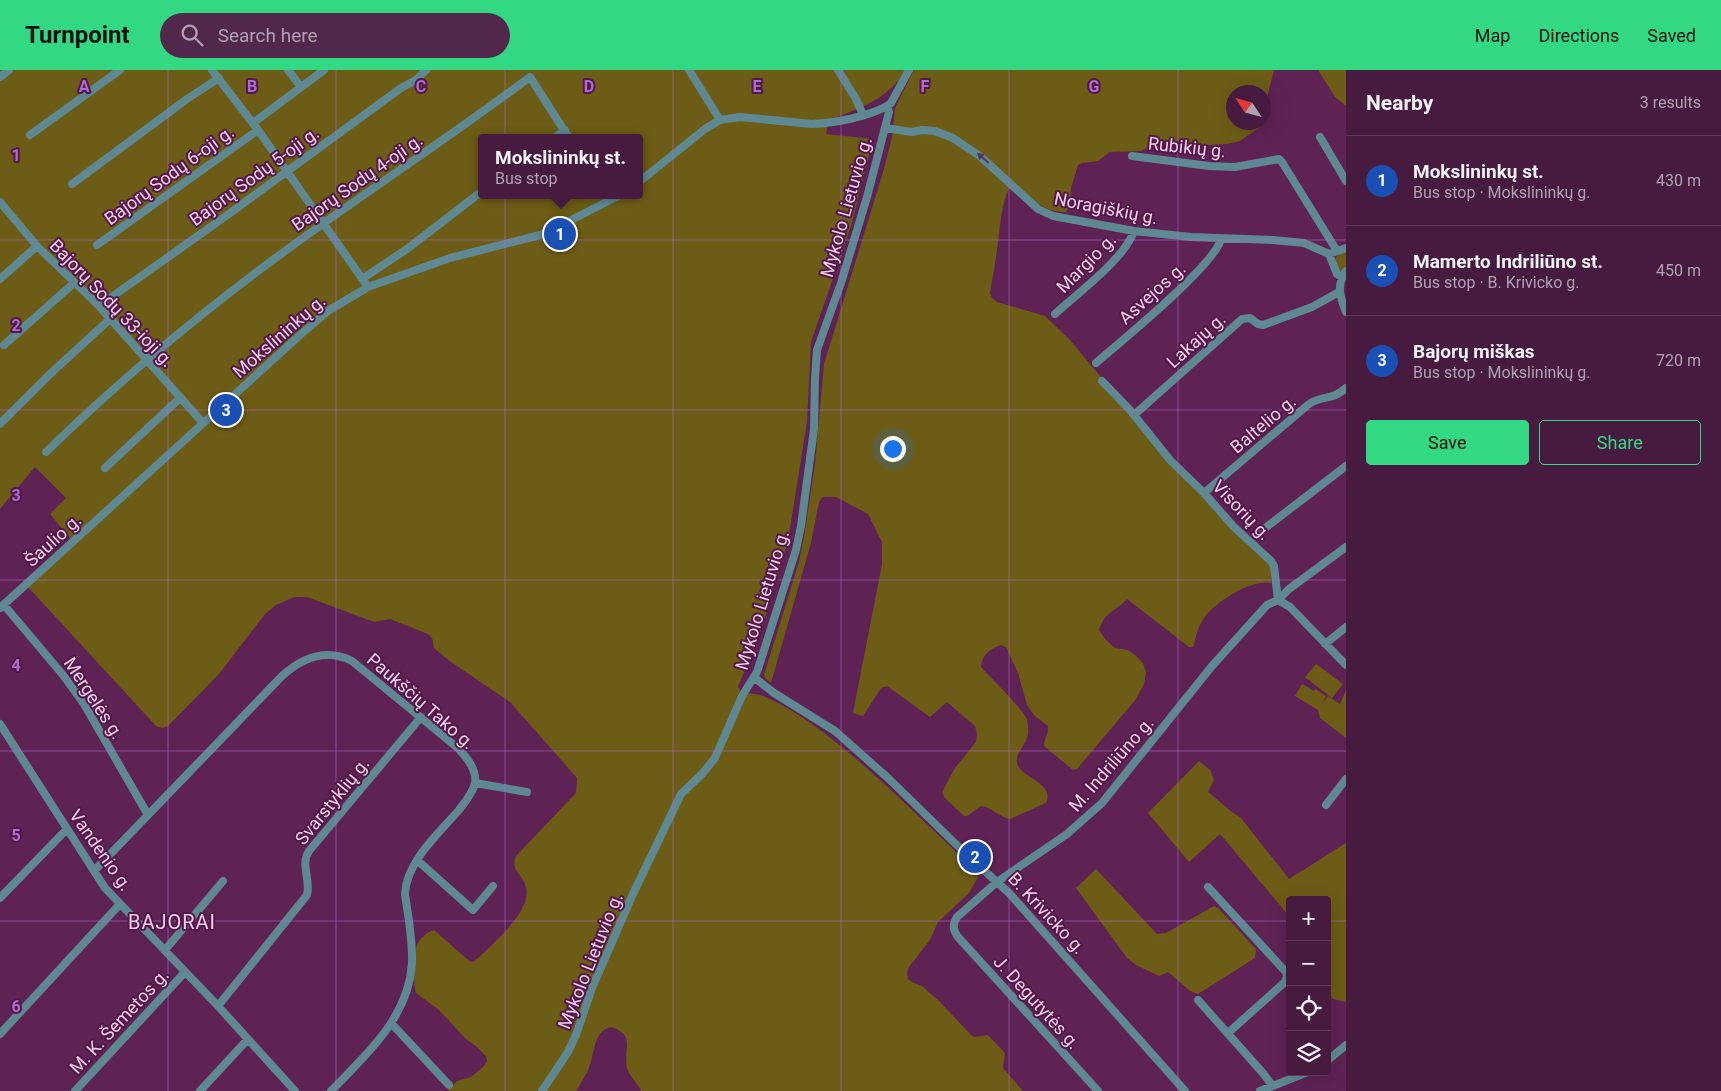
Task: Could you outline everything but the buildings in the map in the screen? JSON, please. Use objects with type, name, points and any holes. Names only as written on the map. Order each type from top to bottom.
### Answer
[{"type":"street","points":[[0,77],[9,70]]},
{"type":"street","points":[[30,135],[120,70]]},
{"type":"street","points":[[212,70],[255,126],[368,287]]},
{"type":"street","points":[[288,70],[301,87]]},
{"type":"street","name":"Bajorų Sodų 6-oji g.","points":[[97,245],[255,126],[324,70]]},
{"type":"street","name":"Bajorų Sodų 5-oji g.","points":[[99,306],[401,88],[416,80],[426,70]]},
{"type":"street","points":[[689,70],[720,120]]},
{"type":"street","points":[[838,70],[856,99],[863,115]]},
{"type":"street","points":[[643,179],[720,120],[740,117],[824,124],[863,115],[887,106],[909,70]]},
{"type":"street","name":"Bajorų Sodų 4-oji g.","points":[[46,452],[92,407],[147,360],[261,269],[530,77],[567,134]]},
{"type":"street","points":[[72,184],[187,99],[219,78]]},
{"type":"street","name":"Mykolo Lietuvio g.","points":[[542,1091],[568,1052],[576,1035],[592,988],[681,794],[702,774],[714,758],[742,696],[755,678],[790,568],[801,526],[814,429],[817,350],[841,283],[865,205],[889,112],[887,106]]},
{"type":"street","name":"Noragiškių g.","points":[[885,128],[912,132],[922,130],[935,131],[953,138],[982,157],[1038,209],[1053,216],[1134,230],[1191,237],[1298,242],[1333,253]]},
{"type":"street","points":[[1320,138],[1346,181]]},
{"type":"street","name":"Rubikių g.","points":[[1132,156],[1209,166],[1235,167],[1279,159],[1333,253]]},
{"type":"street","points":[[362,279],[407,248],[478,194]]},
{"type":"street","points":[[603,199],[605,204]]},
{"type":"street","name":"Mokslininkų g.","points":[[126,495],[328,311],[368,287],[450,258],[544,234],[613,199]]},
{"type":"street","name":"Bajorų Sodų 33-ioji g.","points":[[1,206],[37,246],[99,306],[203,424]]},
{"type":"street","name":"Margio g.","points":[[1055,314],[1107,268],[1129,241],[1134,230]]},
{"type":"street","name":"Asvejos g.","points":[[1096,363],[1199,270],[1218,246],[1221,239]]},
{"type":"street","points":[[0,279],[37,246]]},
{"type":"street","points":[[1346,248],[1333,253],[1337,274],[1344,274],[1339,292],[1346,312]]},
{"type":"street","points":[[4,345],[74,283]]},
{"type":"street","name":"Lakajų g.","points":[[1134,415],[1242,319],[1250,318],[1263,325],[1312,307],[1339,292]]},
{"type":"street","points":[[0,424],[50,374],[110,319]]},
{"type":"street","name":"Visorių g.","points":[[1102,381],[1134,415],[1170,460],[1204,493],[1233,526],[1271,561],[1274,566],[1278,600]]},
{"type":"street","name":"Baltelio g.","points":[[1204,493],[1309,404],[1318,399],[1334,396],[1346,388]]},
{"type":"street","points":[[105,468],[180,398]]},
{"type":"street","points":[[1260,532],[1346,466]]},
{"type":"street","name":"Šaulio g.","points":[[2,606],[126,495]]},
{"type":"street","name":"M. Indriliūno g.","points":[[955,932],[954,922],[957,917],[997,882],[1067,834],[1102,803],[1212,666],[1267,605],[1278,600],[1346,547]]},
{"type":"street","points":[[1278,600],[1290,607],[1346,664]]},
{"type":"street","name":"Mergelės g.","points":[[2,606],[64,675],[84,704],[148,815]]},
{"type":"street","points":[[1326,644],[1346,628]]},
{"type":"street","name":"Paukščių Tako g.","points":[[94,871],[282,676],[308,657],[328,654],[344,657],[352,662],[451,742],[467,758],[474,770],[475,782]]},
{"type":"street","name":"B. Krivicko g.","points":[[755,678],[835,731],[888,778],[997,882],[1039,925],[1185,1091]]},
{"type":"street","name":"Svarstyklių g.","points":[[218,1006],[307,895],[309,888],[305,858],[309,851],[420,717]]},
{"type":"street","name":"Vandenio g.","points":[[0,724],[66,829],[94,871],[120,904],[218,1006],[295,1091]]},
{"type":"street","points":[[1326,805],[1346,779]]},
{"type":"street","points":[[331,1091],[370,1051],[391,1023],[407,994],[412,961],[405,883],[417,860],[466,801],[475,782],[527,792]]},
{"type":"street","points":[[0,898],[66,829]]},
{"type":"street","points":[[417,860],[473,910],[493,886]]},
{"type":"street","points":[[165,950],[223,881]]},
{"type":"street","points":[[1208,887],[1286,972],[1287,977],[1285,982],[1228,1033]]},
{"type":"street","points":[[0,1034],[120,904]]},
{"type":"street","name":"J. Degutytės g.","points":[[955,932],[984,967],[1098,1091]]},
{"type":"street","name":"M. K. Šemetos g.","points":[[75,1091],[185,972]]},
{"type":"street","points":[[1198,1000],[1262,1072],[1272,1086]]},
{"type":"street","points":[[391,1023],[449,1085]]},
{"type":"street","points":[[200,1091],[248,1039]]},
{"type":"street","points":[[1331,1058],[1346,1045]]},
{"type":"street","points":[[1260,1091],[1298,1076]]},
{"type":"shaded area","points":[[0,70],[906,70],[898,81],[882,96],[863,107],[829,120],[826,134],[873,139],[851,226],[811,342],[807,422],[788,541],[760,634],[738,687],[741,692],[761,695],[788,708],[822,731],[885,785],[976,871],[978,877],[969,893],[938,922],[930,940],[909,967],[908,979],[922,986],[939,1001],[973,1037],[988,1035],[1005,1053],[1003,1068],[1023,1091],[641,1091],[628,1071],[626,1064],[626,1039],[619,1030],[611,1027],[600,1033],[588,1070],[576,1091],[448,1091],[457,1081],[471,1077],[484,1066],[487,1061],[486,1056],[465,1038],[439,1010],[416,993],[414,969],[417,945],[424,936],[434,930],[471,962],[475,961],[500,937],[517,917],[523,907],[526,896],[526,887],[515,866],[516,856],[576,793],[577,778],[510,702],[451,662],[434,648],[432,638],[428,634],[390,619],[374,622],[307,597],[294,597],[276,605],[265,614],[219,674],[168,726],[162,728],[156,726],[28,587],[75,544],[50,514],[66,498],[35,467],[0,509]]},
{"type":"shaded area","points":[[914,70],[1274,70],[1270,85],[1226,85],[1226,130],[1256,130],[1240,141],[1211,145],[1156,144],[1141,151],[1110,152],[1098,161],[1082,163],[1078,165],[1071,188],[1070,206],[1066,212],[1045,208],[1016,185],[1009,188],[1002,211],[990,293],[992,298],[997,302],[1045,316],[1070,340],[1175,466],[1237,535],[1268,563],[1271,569],[1271,583],[1244,588],[1216,605],[1209,612],[1200,624],[1193,647],[1189,647],[1127,599],[1108,615],[1099,630],[1115,648],[1128,650],[1143,663],[1146,672],[1144,684],[1136,699],[1077,769],[1073,770],[1044,746],[1048,726],[1034,715],[1027,705],[1018,673],[1006,647],[1001,645],[987,653],[981,667],[1027,719],[1028,736],[1018,755],[1018,766],[1043,786],[1048,796],[1046,803],[1010,819],[981,806],[967,816],[964,816],[944,797],[942,792],[955,768],[976,742],[977,734],[975,726],[947,702],[930,717],[887,686],[881,688],[863,716],[853,713],[882,564],[882,542],[868,514],[836,497],[823,497],[819,502],[811,543],[771,683],[764,675],[799,562],[804,537],[815,464],[824,364],[884,169],[892,137],[895,108]]},
{"type":"shaded area","points":[[1318,70],[1346,70],[1346,106],[1335,97]]},
{"type":"shaded area","points":[[1346,251],[1346,268],[1340,272],[1335,259]]},
{"type":"shaded area","points":[[1316,664],[1343,684],[1332,698],[1305,677]]},
{"type":"shaded area","points":[[1302,684],[1326,696],[1321,705],[1328,696],[1340,704],[1346,690],[1346,738],[1320,718],[1318,710],[1295,696]]},
{"type":"shaded area","points":[[1199,761],[1210,770],[1214,780],[1208,792],[1241,818],[1289,879],[1346,843],[1346,1002],[1333,999],[1331,996],[1331,896],[1286,896],[1286,912],[1220,834],[1189,862],[1148,813]]},
{"type":"shaded area","points":[[1096,869],[1157,934],[1166,933],[1214,906],[1256,949],[1255,958],[1198,994],[1190,991],[1168,972],[1159,976],[1136,965],[1127,958],[1076,888]]},
{"type":"place","name":"Mokslininkų st.","points":[[560,234]]},
{"type":"place","name":"Bajorų miškas","points":[[226,410]]},
{"type":"place","name":"Mamerto Indriliūno st.","points":[[975,857]]},
{"type":"district","name":"BAJORAI","points":[[172,922]]}]
